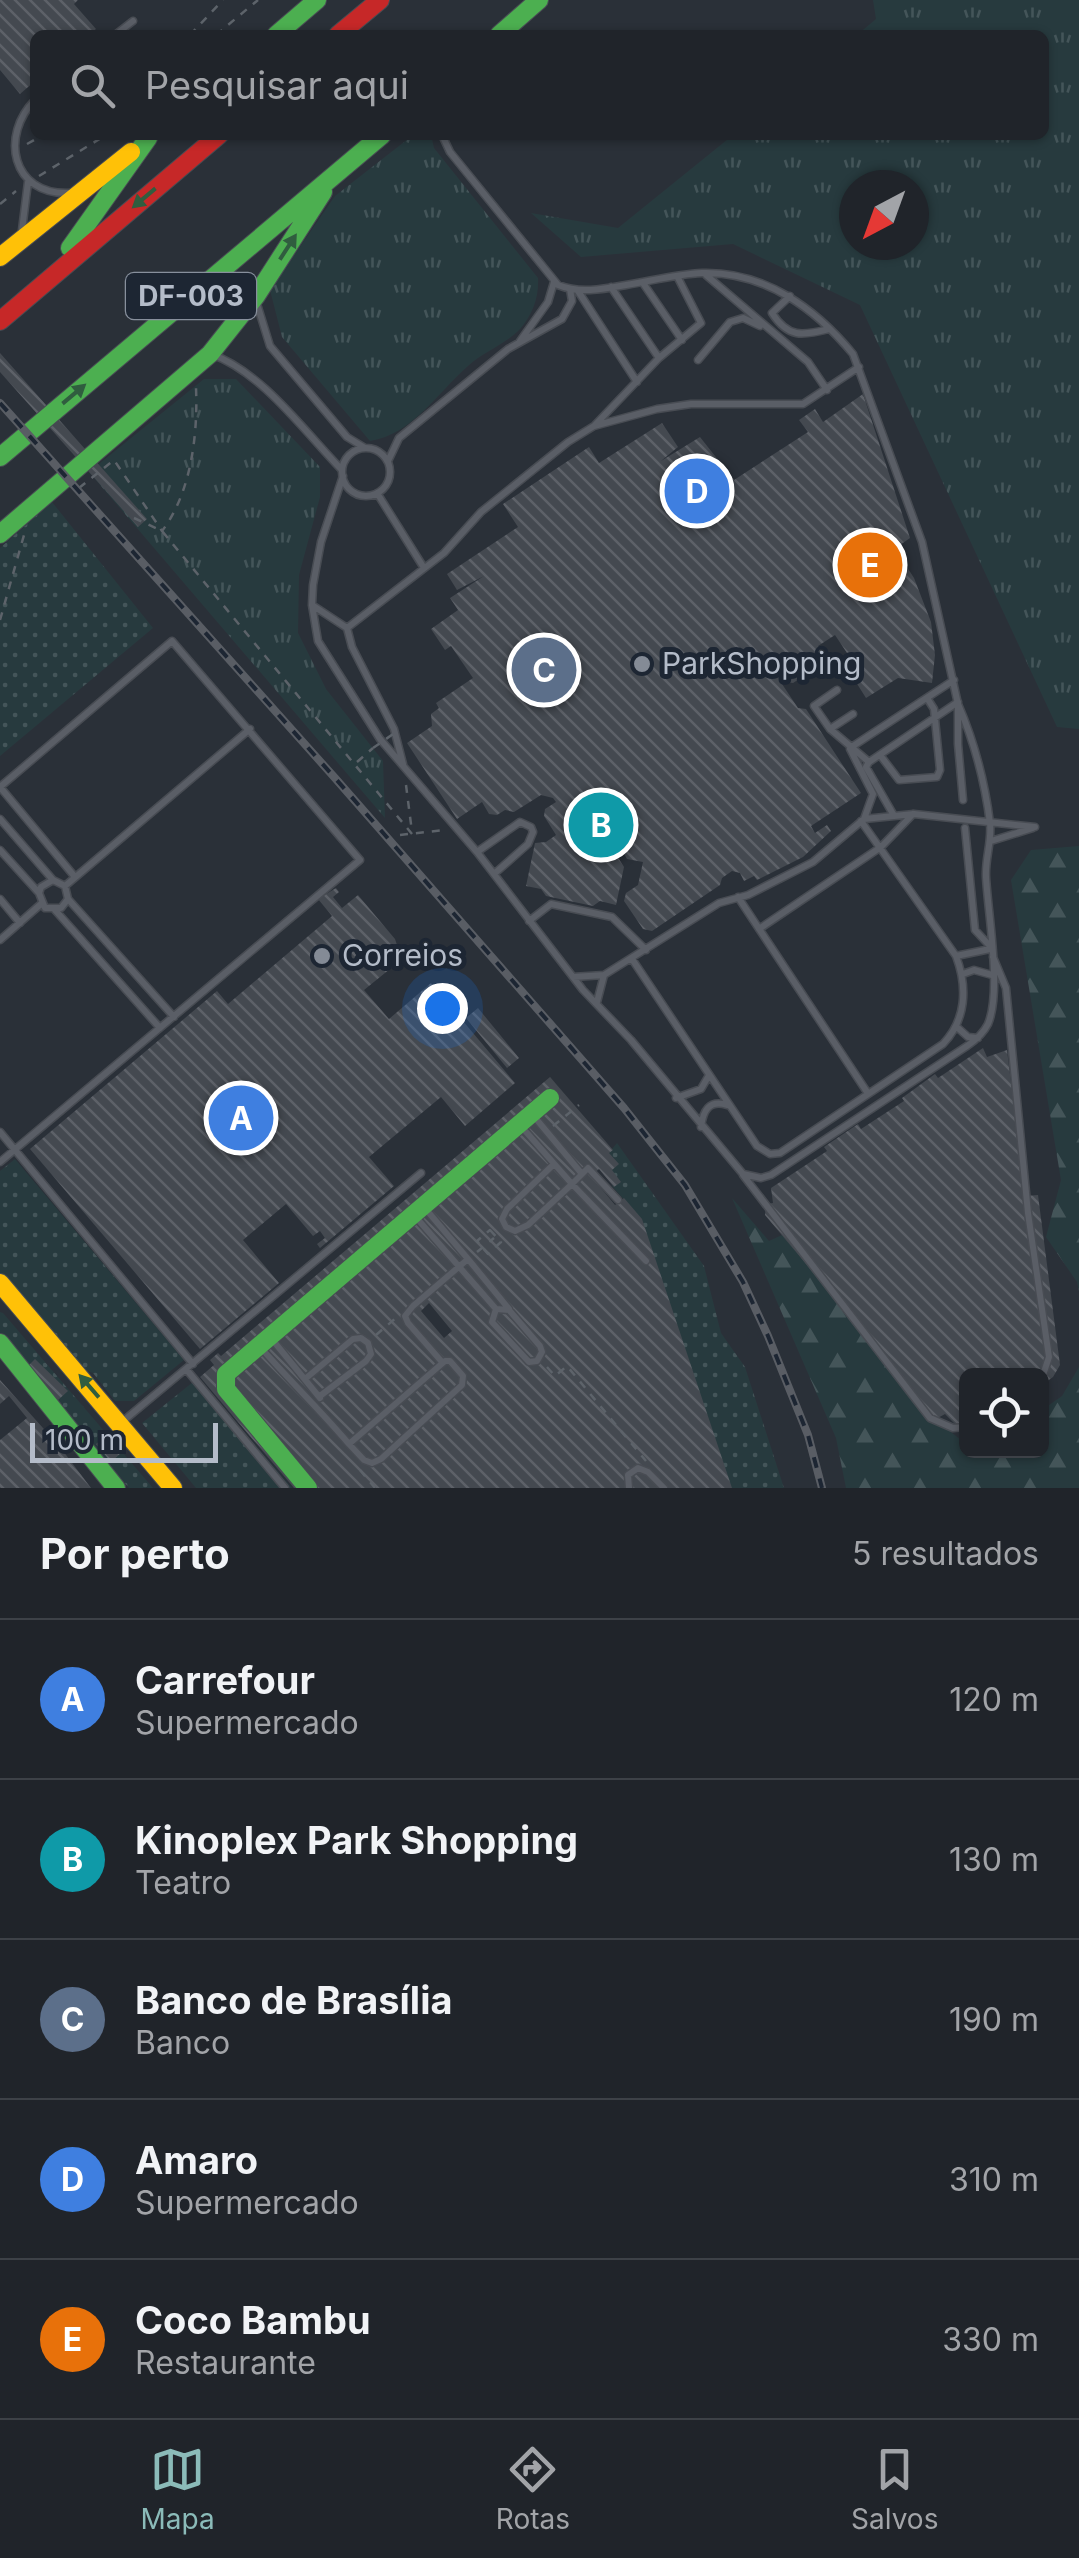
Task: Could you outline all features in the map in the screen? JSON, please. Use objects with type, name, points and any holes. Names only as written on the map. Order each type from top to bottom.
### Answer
[{"type":"main road","points":[[282,30],[318,0]]},
{"type":"main road","points":[[344,30],[380,0]]},
{"type":"main road","points":[[505,30],[539,0]]},
{"type":"main road","points":[[0,257],[146,140]]},
{"type":"main road","points":[[48,278],[148,140]]},
{"type":"main road","points":[[0,322],[213,140]]},
{"type":"main road","name":"DF-003","points":[[0,457],[376,140]]},
{"type":"main road","points":[[0,534],[210,354],[256,296],[334,174]]},
{"type":"main road","points":[[308,1488],[226,1390],[226,1374],[550,1098]]},
{"type":"main road","points":[[3,1294],[121,1422],[173,1488]]},
{"type":"main road","points":[[0,1343],[116,1488]]},
{"type":"lane","points":[[121,30],[133,20]]},
{"type":"lane","points":[[30,104],[20,112],[12,136],[13,162],[28,182],[61,194],[83,193]]},
{"type":"lane","points":[[444,140],[554,282],[574,290],[704,273],[746,277],[790,296],[852,354],[922,542],[958,703],[963,800]]},
{"type":"lane","points":[[19,242],[28,182]]},
{"type":"lane","points":[[704,273],[754,314],[769,332]]},
{"type":"lane","points":[[347,628],[444,553],[482,512],[568,442],[594,426],[702,320],[677,276]]},
{"type":"lane","points":[[520,341],[548,302],[554,282]]},
{"type":"lane","points":[[643,282],[682,340]]},
{"type":"lane","points":[[611,288],[660,358]]},
{"type":"lane","points":[[574,290],[562,319],[520,341],[394,444],[352,452],[321,542],[312,605],[318,642],[380,739],[494,874],[573,977],[742,1174],[930,1418],[959,1428]]},
{"type":"lane","points":[[574,290],[637,382]]},
{"type":"lane","points":[[256,296],[270,346],[348,437],[388,461]]},
{"type":"lane","points":[[790,296],[772,314],[790,333],[802,336],[829,330]]},
{"type":"lane","points":[[698,360],[736,319],[751,320],[808,362],[827,390]]},
{"type":"lane","points":[[210,354],[229,360],[252,376],[342,473],[347,486],[356,494],[378,493],[386,486],[394,444]]},
{"type":"lane","points":[[594,426],[670,406],[707,402],[803,404],[859,367]]},
{"type":"lane","points":[[378,493],[424,568]]},
{"type":"lane","points":[[312,605],[347,628],[352,647],[396,730],[404,765]]},
{"type":"lane","points":[[0,1162],[360,860],[172,641],[0,787],[75,876]]},
{"type":"lane","points":[[850,748],[954,680]]},
{"type":"lane","points":[[837,690],[814,705],[830,729],[869,762]]},
{"type":"lane","points":[[880,755],[902,781],[937,777],[940,770],[935,718],[927,698]]},
{"type":"lane","points":[[573,977],[604,976],[718,903],[738,898],[813,862],[862,820],[875,792],[866,767],[869,762],[958,703]]},
{"type":"lane","points":[[742,1174],[761,1178],[771,1175],[979,1038],[989,1020],[992,976],[986,873],[990,821],[972,740],[958,703]]},
{"type":"lane","points":[[830,729],[852,714]]},
{"type":"lane","points":[[65,886],[250,729]]},
{"type":"lane","points":[[380,739],[396,730]]},
{"type":"lane","points":[[850,748],[892,814]]},
{"type":"lane","points":[[759,929],[881,847],[914,814]]},
{"type":"lane","points":[[862,820],[914,814],[1035,827],[991,841]]},
{"type":"lane","points":[[0,818],[53,880],[65,886],[68,898],[174,1017]]},
{"type":"lane","points":[[632,959],[757,1146],[770,1154],[780,1153],[943,1044],[958,1028],[963,974],[956,956],[862,820]]},
{"type":"lane","points":[[476,852],[520,822],[531,827],[528,844],[494,874]]},
{"type":"lane","points":[[965,828],[974,930],[991,948],[1006,988],[1028,1213],[1049,1357],[1045,1368]]},
{"type":"lane","points":[[0,850],[39,893]]},
{"type":"lane","points":[[41,904],[41,887],[53,880]]},
{"type":"lane","points":[[55,910],[68,898]]},
{"type":"lane","points":[[738,898],[868,1093]]},
{"type":"lane","points":[[0,899],[20,923]]},
{"type":"lane","points":[[41,904],[55,910],[160,1028]]},
{"type":"lane","points":[[0,940],[41,904]]},
{"type":"lane","points":[[529,921],[551,904],[610,916],[646,950]]},
{"type":"lane","points":[[956,956],[991,948]]},
{"type":"lane","points":[[963,974],[974,970],[992,976]]},
{"type":"lane","points":[[597,1002],[604,976]]},
{"type":"lane","points":[[958,1028],[968,1037],[979,1038]]},
{"type":"lane","points":[[676,1098],[701,1089],[708,1077]]},
{"type":"lane","points":[[701,1127],[704,1111],[710,1106],[728,1106]]},
{"type":"lane","points":[[526,1119],[546,1131],[582,1174]]},
{"type":"lane","points":[[526,1119],[554,1164],[646,1261]]},
{"type":"lane","points":[[0,1132],[3,1142],[15,1150],[285,1488]]},
{"type":"lane","points":[[554,1164],[507,1209],[502,1220],[506,1227],[515,1231],[528,1225],[588,1168],[618,1200]]},
{"type":"lane","points":[[121,1422],[420,1173]]},
{"type":"lane","points":[[418,1210],[468,1259],[540,1346],[539,1359],[529,1362],[492,1322],[496,1309]]},
{"type":"lane","points":[[418,1210],[459,1267],[496,1309],[509,1310]]},
{"type":"lane","points":[[442,1362],[408,1323],[408,1311],[468,1259]]},
{"type":"lane","points":[[305,1379],[353,1339],[362,1338],[368,1343],[370,1354],[366,1362],[320,1396]]},
{"type":"lane","points":[[264,1341],[320,1396],[320,1409]]},
{"type":"lane","points":[[264,1341],[308,1402],[320,1409],[348,1444],[368,1462],[380,1459],[462,1385],[463,1376],[450,1362],[442,1362],[348,1444]]},
{"type":"lane","points":[[629,1488],[628,1475],[638,1468],[664,1488]]},
{"type":"path","points":[[195,30],[223,0]]},
{"type":"path","points":[[222,30],[258,0]]},
{"type":"path","points":[[0,204],[28,182],[98,140]]},
{"type":"path","points":[[162,532],[176,512],[186,485],[197,406],[196,380],[191,370]]},
{"type":"path","points":[[70,494],[114,460],[162,532],[412,834]]},
{"type":"path","points":[[134,518],[162,532]]},
{"type":"path","points":[[0,620],[26,529]]},
{"type":"path","points":[[356,763],[396,730]]},
{"type":"path","points":[[404,765],[412,834]]},
{"type":"path","points":[[400,835],[457,829]]},
{"type":"path","points":[[546,1131],[579,1105]]},
{"type":"path","points":[[468,1259],[506,1227]]},
{"type":"path","points":[[490,1230],[500,1242],[488,1254],[477,1241],[483,1236],[490,1230]]},
{"type":"path","points":[[483,1236],[494,1248]]},
{"type":"path","points":[[368,1343],[408,1311]]},
{"type":"path","points":[[539,1359],[555,1376],[566,1366],[646,1460],[644,1469]]},
{"type":"green space","points":[[873,0],[1079,0],[1079,729],[1057,727],[860,305],[733,244],[581,257],[531,213],[618,228],[727,140],[1049,140],[1049,30],[863,30],[876,19]]},
{"type":"green space","points":[[407,140],[432,140],[434,148],[538,278],[534,305],[520,329],[468,366],[412,421],[370,441],[282,337],[270,290],[335,196]]},
{"type":"green space","points":[[204,379],[236,379],[320,467],[320,497],[299,575],[298,633],[326,689],[383,761],[385,818],[89,472]]},
{"type":"green space","points":[[52,502],[153,628],[0,756],[0,548]]},
{"type":"green space","points":[[1079,846],[1079,1291],[1046,1237],[1061,1180],[1011,880],[1031,850]]},
{"type":"green space","points":[[617,1143],[704,1266],[721,1333],[745,1367],[784,1488],[729,1488],[639,1217],[612,1186],[617,1180],[608,1169],[608,1154]]},
{"type":"green space","points":[[15,1159],[184,1360],[134,1401],[115,1401],[93,1373],[78,1368],[0,1275],[0,1171]]},
{"type":"green space","points":[[732,1198],[769,1241],[782,1235],[861,1323],[919,1407],[959,1438],[959,1458],[1049,1458],[1049,1405],[1062,1396],[1079,1367],[1079,1488],[846,1488],[836,1438]]},
{"type":"green space","points":[[0,1312],[153,1488],[129,1488],[0,1335]]},
{"type":"green space","points":[[198,1378],[292,1488],[196,1488],[142,1423]]},
{"type":"building","points":[[0,0],[78,0],[74,4],[96,29],[30,30],[30,85],[20,94],[0,70]]},
{"type":"building","points":[[0,353],[147,519],[138,527],[0,372]]},
{"type":"building","name":"ParkShopping","points":[[863,394],[910,538],[893,550],[891,546],[887,549],[914,578],[931,622],[935,655],[932,683],[898,678],[866,698],[847,668],[849,656],[835,635],[818,646],[828,660],[793,683],[780,681],[798,708],[806,709],[861,793],[811,826],[815,833],[827,825],[831,831],[803,857],[757,880],[754,876],[744,881],[740,873],[732,871],[722,878],[720,885],[652,931],[643,929],[624,901],[626,893],[638,885],[643,862],[627,859],[623,852],[617,856],[624,867],[616,905],[600,901],[593,906],[546,896],[541,889],[526,886],[535,843],[556,835],[544,816],[545,809],[556,802],[553,798],[541,795],[514,812],[505,810],[497,815],[489,814],[482,802],[457,819],[407,743],[432,726],[431,714],[439,708],[436,703],[473,678],[451,646],[445,650],[431,629],[458,610],[450,598],[484,576],[457,590],[447,574],[518,527],[503,504],[589,447],[599,463],[662,423],[678,447],[661,461],[700,437],[734,480],[808,432],[799,420],[815,409],[823,422]]},
{"type":"building","points":[[336,888],[339,892],[333,897],[342,908],[358,895],[395,939],[397,945],[392,950],[401,960],[364,990],[389,1019],[431,983],[515,1083],[465,1126],[441,1097],[369,1157],[394,1186],[320,1248],[317,1244],[325,1238],[320,1231],[313,1236],[286,1204],[243,1240],[279,1283],[200,1349],[30,1149],[217,991],[228,1004],[332,916],[318,899]]},
{"type":"building","points":[[478,1008],[519,1058],[507,1068],[466,1018]]},
{"type":"building","points":[[983,1048],[987,1057],[1007,1050],[1025,1196],[1038,1195],[1060,1365],[1049,1380],[1049,1368],[959,1368],[959,1426],[945,1414],[936,1419],[765,1215],[766,1204],[773,1203],[771,1188],[827,1151],[824,1147],[858,1124],[861,1129],[904,1101],[902,1098],[935,1074],[938,1078]]},
{"type":"building","points":[[550,1077],[613,1150],[609,1153],[619,1164],[612,1170],[621,1182],[614,1187],[599,1169],[591,1176],[615,1205],[624,1198],[642,1219],[732,1488],[294,1488],[200,1377],[214,1365],[210,1360],[218,1353],[221,1356]],"holes":[[[429,1303],[452,1331],[444,1338],[421,1311]]]},
{"type":"building","points":[[35,1359],[68,1391],[58,1400],[28,1366]]},
{"type":"building","points":[[0,1380],[91,1488],[0,1488],[0,1440],[27,1418],[9,1396],[0,1404]]},
{"type":"building","points":[[108,1434],[122,1452],[111,1462],[96,1444]]},
{"type":"railway","points":[[0,403],[335,778],[624,1108],[685,1185],[743,1282],[768,1336],[808,1435],[822,1488]]},
{"type":"traffic: fast","points":[[282,30],[317,0]]},
{"type":"traffic: fast","points":[[505,30],[539,0]]},
{"type":"traffic: fast","points":[[70,248],[147,140]]},
{"type":"traffic: fast","points":[[0,457],[376,140]]},
{"type":"traffic: fast","points":[[0,534],[210,354],[256,296],[323,192]]},
{"type":"traffic: fast","points":[[308,1488],[226,1389],[226,1374],[550,1098]]},
{"type":"traffic: fast","points":[[0,1343],[116,1488]]},
{"type":"traffic: slow","points":[[0,257],[131,152]]},
{"type":"traffic: slow","points":[[0,1283],[173,1488]]},
{"type":"traffic: jam","points":[[344,30],[380,0]]},
{"type":"traffic: jam","points":[[0,321],[213,140]]},
{"type":"place","name":"Amaro","points":[[697,491]]},
{"type":"place","name":"Coco Bambu","points":[[870,565]]},
{"type":"place","name":"ParkShopping","points":[[642,664]]},
{"type":"place","name":"Banco de Brasília","points":[[544,670]]},
{"type":"place","name":"Kinoplex Park Shopping","points":[[601,825]]},
{"type":"place","name":"Correios","points":[[322,956]]},
{"type":"place","name":"Carrefour","points":[[241,1118]]}]
